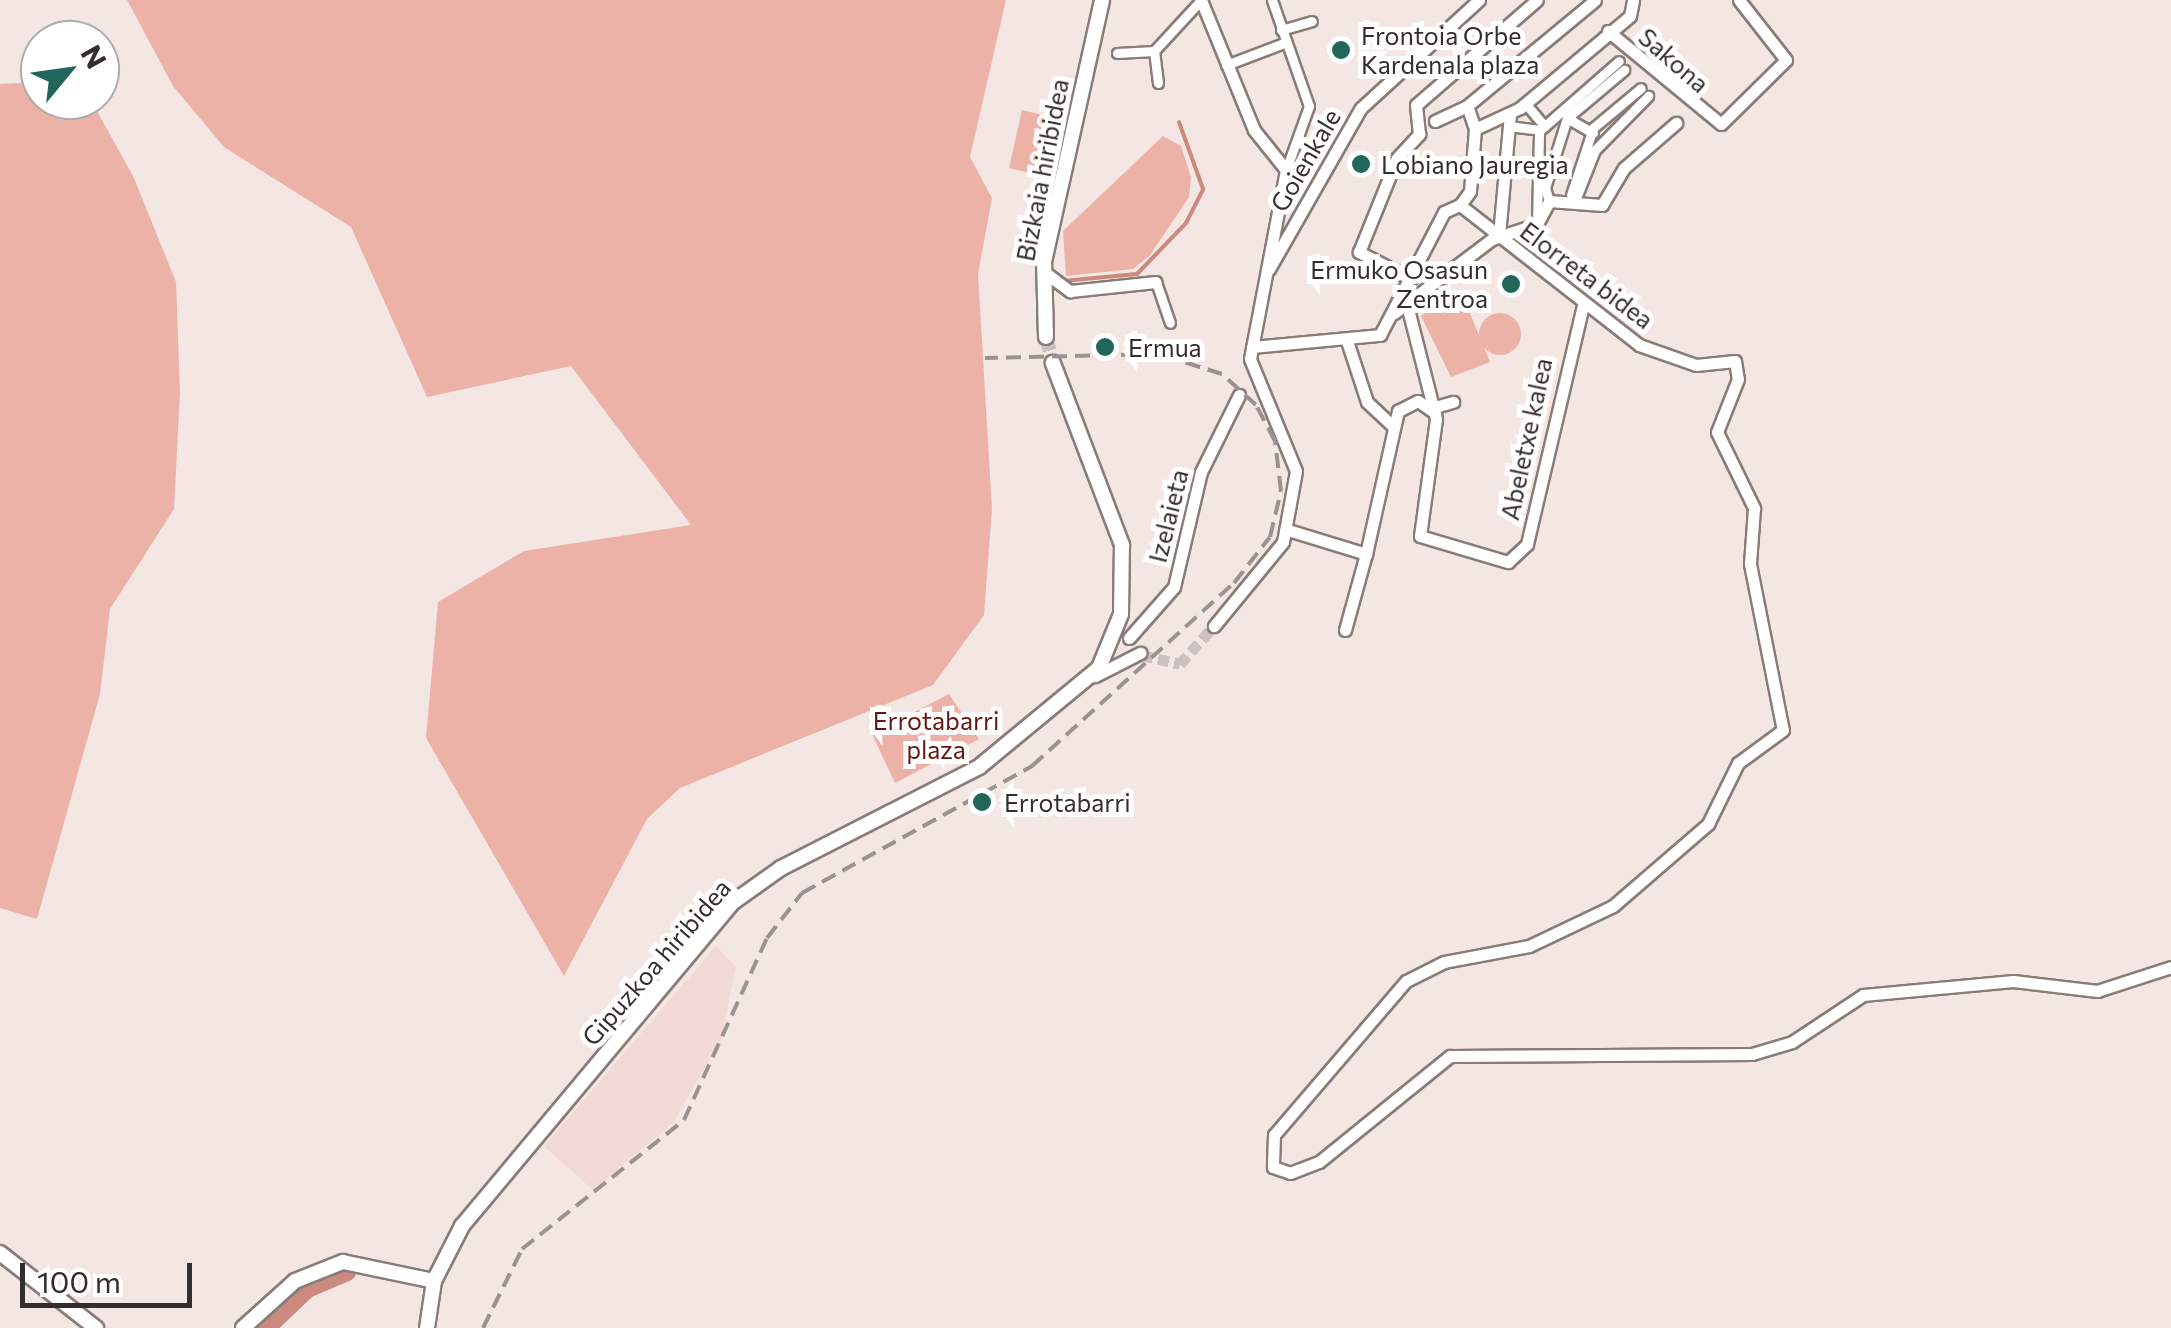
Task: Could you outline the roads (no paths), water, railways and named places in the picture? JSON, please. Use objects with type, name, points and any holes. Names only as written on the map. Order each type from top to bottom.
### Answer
[{"type":"street","points":[[1116,53],[1154,51],[1201,0],[1254,130],[1286,170]]},
{"type":"street","points":[[1214,626],[1288,530],[1293,450],[1258,377],[1252,347],[1286,170],[1309,106],[1272,0]]},
{"type":"street","points":[[1429,120],[1417,104],[1537,0]]},
{"type":"street","points":[[1411,279],[1359,252],[1397,158],[1429,120],[1466,106],[1596,0]]},
{"type":"street","points":[[1499,235],[1509,120],[1630,16],[1633,0]]},
{"type":"street","name":"Sakona","points":[[1608,31],[1721,124],[1785,67],[1781,48],[1739,0]]},
{"type":"street","name":"Goienkale","points":[[1269,269],[1348,125],[1364,104],[1478,1]]},
{"type":"street","name":"Bizkaia hiribidea","points":[[1046,337],[1043,271],[1100,7]]},
{"type":"street","points":[[1281,30],[1312,21]]},
{"type":"street","points":[[1226,65],[1284,42]]},
{"type":"street","points":[[1154,51],[1158,82]]},
{"type":"street","points":[[1252,347],[1380,335],[1408,300],[1499,235],[1538,224],[1550,200],[1545,188],[1567,118],[1622,66],[1542,128]]},
{"type":"street","points":[[1644,92],[1592,156],[1573,198],[1593,128],[1644,92]]},
{"type":"street","points":[[1594,95],[1610,114]]},
{"type":"street","points":[[1525,104],[1542,128],[1538,224]]},
{"type":"street","points":[[1435,410],[1408,300],[1411,279],[1444,212],[1460,205],[1470,191],[1475,129],[1466,106]]},
{"type":"street","points":[[1567,118],[1593,128]]},
{"type":"street","points":[[1475,129],[1509,120],[1542,128]]},
{"type":"street","points":[[1550,200],[1573,198],[1602,205],[1624,168],[1676,123]]},
{"type":"street","points":[[1592,156],[1593,128]]},
{"type":"street","name":"Elorreta bidea","points":[[1460,205],[1583,306],[1639,346],[1706,364],[1729,358],[1739,369],[1717,432],[1754,508],[1750,564],[1782,716],[1777,742],[1738,764],[1708,824],[1613,906],[1529,946],[1444,962],[1406,981],[1274,1135],[1272,1167],[1290,1173],[1319,1162],[1429,1067],[1468,1052],[1752,1054],[1792,1042],[1863,995],[2013,981],[2109,990],[2171,967]]},
{"type":"street","points":[[1043,271],[1070,291],[1156,282],[1170,323]]},
{"type":"street","name":"Abeletxe kalea","points":[[1435,410],[1420,536],[1520,558],[1583,306]]},
{"type":"street","points":[[1348,341],[1367,402],[1394,427]]},
{"type":"street","name":"Gipuzkoa hiribidea","points":[[427,1328],[434,1281],[462,1226],[732,903],[781,868],[979,767],[1082,686],[1120,614],[1117,519],[1053,363]]},
{"type":"street","name":"Izelaieta","points":[[1129,638],[1174,587],[1201,472],[1240,395]]},
{"type":"street","points":[[1345,630],[1394,427],[1409,403],[1435,410],[1454,402]]},
{"type":"street","points":[[1288,530],[1366,554]]},
{"type":"street","points":[[1120,614],[1139,655]]},
{"type":"street","points":[[1120,614],[1119,633],[1139,655]]},
{"type":"street","points":[[1082,686],[1139,655]]},
{"type":"street","points":[[0,1253],[96,1328]]},
{"type":"street","points":[[244,1328],[295,1281],[344,1262],[434,1281]]},
{"type":"waterway","points":[[1063,281],[1137,274],[1186,223],[1203,189],[1179,122]]},
{"type":"waterway","points":[[265,1328],[307,1288],[347,1271]]},
{"type":"tunnel","points":[[1046,337],[1053,363]]},
{"type":"tunnel","points":[[1142,655],[1180,664],[1214,626]]},
{"type":"railway","points":[[483,1328],[522,1249],[684,1120],[767,938],[802,893],[1032,766],[1234,583],[1270,537],[1281,491],[1275,441],[1256,405],[1222,374],[1159,354],[985,358]]},
{"type":"place","name":"Frontoia Orbe Kardenala plaza","points":[[1341,50]]},
{"type":"place","name":"Lobiano Jauregia","points":[[1361,164]]},
{"type":"place","name":"Ermuko Osasun Zentroa","points":[[1511,284]]},
{"type":"place","name":"Ermua","points":[[1105,347]]},
{"type":"place","name":"Errotabarri","points":[[982,802]]},
{"type":"park label","name":"Errotabarri plaza","points":[[936,736]]}]
